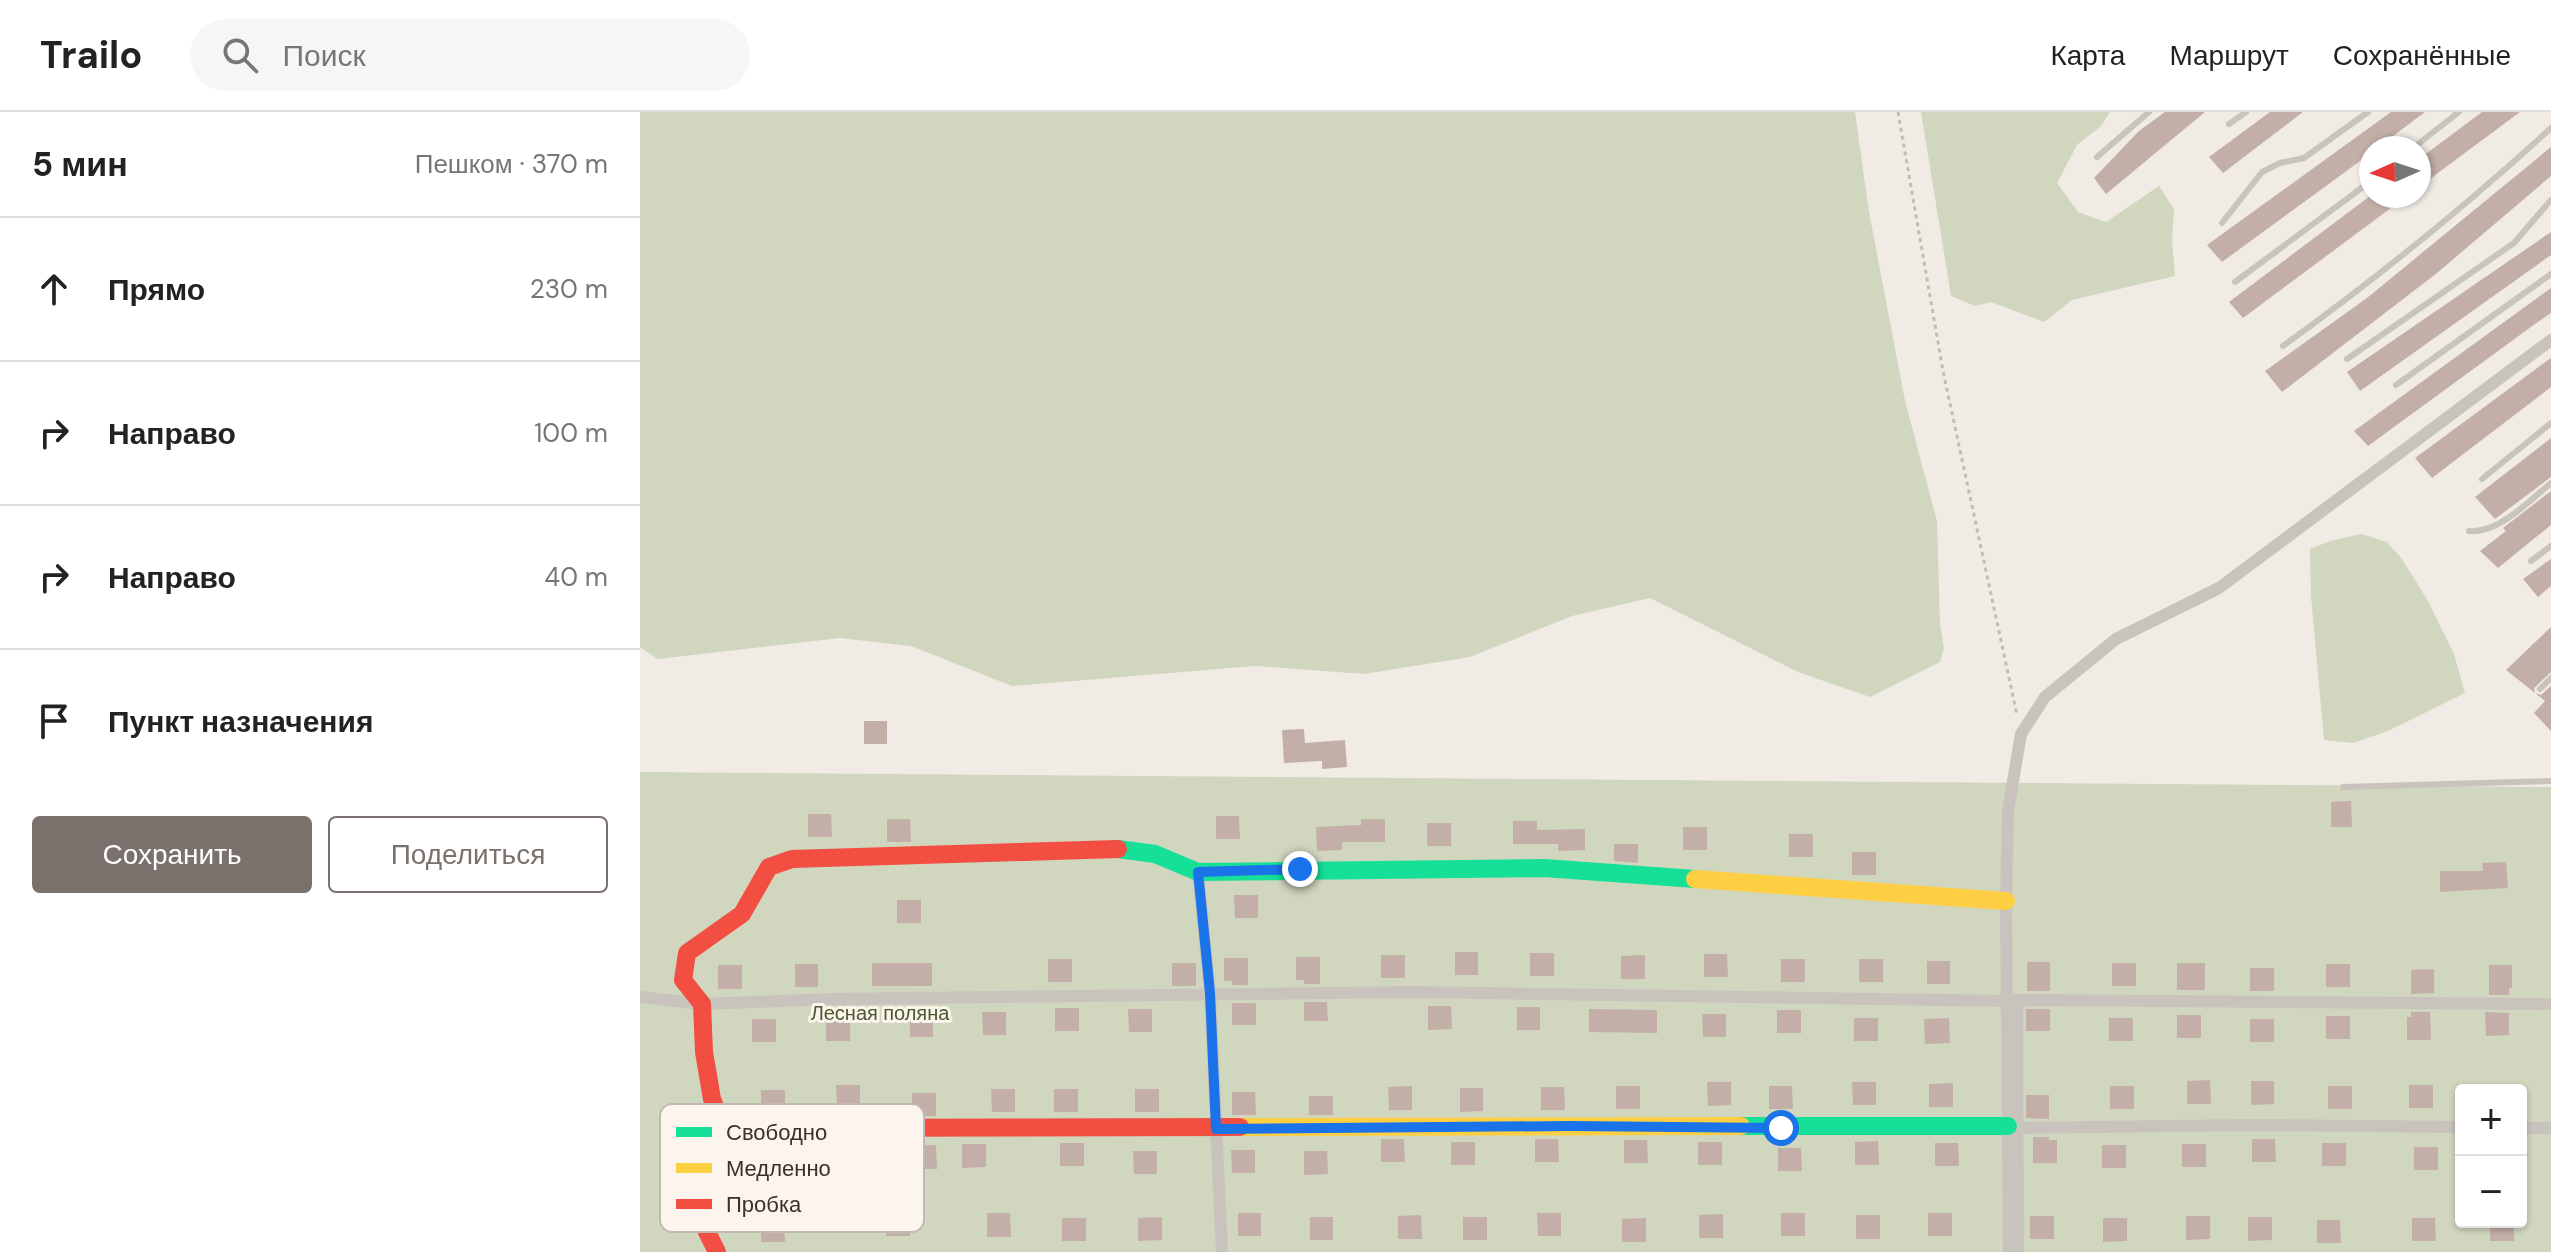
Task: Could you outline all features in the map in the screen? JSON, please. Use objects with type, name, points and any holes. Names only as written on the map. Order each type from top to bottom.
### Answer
[{"type":"street","points":[[2018,1252],[2007,1001],[2006,901],[2008,811],[2021,734],[2045,697],[2116,639],[2219,588],[2551,340]]},
{"type":"street","points":[[716,1104],[704,1052],[702,1004],[683,980],[687,953],[742,914],[769,867],[792,859],[1115,849],[1155,854],[1198,872],[1544,868],[2006,901]]},
{"type":"street","points":[[1198,872],[1210,993],[1222,1252]]},
{"type":"street","points":[[640,997],[702,1004],[832,999],[1412,992],[2007,1001]]},
{"type":"street","points":[[2009,1252],[2017,1000],[2551,1004]]},
{"type":"street","points":[[924,1128],[2455,1127]]},
{"type":"street","points":[[2527,1128],[2551,1128]]},
{"type":"street","points":[[707,1232],[717,1252]]},
{"type":"lane","points":[[2097,157],[2149,112]]},
{"type":"lane","points":[[2229,124],[2246,112]]},
{"type":"lane","points":[[2222,223],[2262,172],[2280,163],[2304,158],[2368,112]]},
{"type":"lane","points":[[2428,136],[2459,112]]},
{"type":"lane","points":[[2283,346],[2378,276],[2496,179],[2551,128]]},
{"type":"lane","points":[[2235,282],[2359,190]]},
{"type":"lane","points":[[2347,359],[2514,243],[2551,200]]},
{"type":"lane","points":[[2396,385],[2551,274]]},
{"type":"lane","points":[[2482,479],[2551,423]]},
{"type":"lane","points":[[2469,531],[2481,533],[2508,517],[2551,483]]},
{"type":"lane","points":[[2531,561],[2551,546]]},
{"type":"lane","points":[[2540,689],[2551,678]]},
{"type":"lane","points":[[2343,787],[2551,781]]},
{"type":"path","points":[[1898,112],[1943,371],[2021,734]]},
{"type":"green space","points":[[640,112],[1855,112],[1869,212],[1905,401],[1937,521],[1940,625],[1944,648],[1940,662],[1870,697],[1798,672],[1650,598],[1572,616],[1470,657],[1364,674],[1255,666],[1012,686],[911,646],[840,638],[658,659],[640,647]]},
{"type":"green space","points":[[1921,112],[2110,112],[2101,126],[2077,145],[2057,183],[2078,212],[2106,222],[2159,186],[2174,209],[2172,241],[2175,276],[2072,300],[2044,322],[1991,302],[1975,306],[1951,296]]},
{"type":"green space","points":[[2361,534],[2387,542],[2402,559],[2428,601],[2454,654],[2465,693],[2388,731],[2353,743],[2324,740],[2311,596],[2310,549]]},
{"type":"green space","name":"Лесная поляна","points":[[640,772],[2551,787],[2551,1252],[640,1252]]},
{"type":"building","points":[[2165,112],[2205,112],[2106,194],[2094,178],[2139,131]]},
{"type":"building","points":[[2270,112],[2303,112],[2223,173],[2209,157]]},
{"type":"building","points":[[2391,112],[2425,112],[2393,136],[2359,136],[2359,162],[2222,262],[2207,245]]},
{"type":"building","points":[[2482,112],[2520,112],[2431,178],[2431,150]]},
{"type":"building","points":[[2551,147],[2551,176],[2437,273],[2282,392],[2265,371],[2367,298]]},
{"type":"building","points":[[2359,204],[2359,208],[2391,208],[2243,318],[2229,302]]},
{"type":"building","points":[[2551,232],[2551,255],[2360,391],[2347,372]]},
{"type":"building","points":[[2551,288],[2551,313],[2368,446],[2354,431]]},
{"type":"building","points":[[2551,358],[2551,387],[2432,478],[2415,458]]},
{"type":"building","points":[[2551,438],[2551,477],[2495,519],[2475,497]]},
{"type":"building","points":[[2551,491],[2551,525],[2498,568],[2480,551],[2506,531],[2503,528]]},
{"type":"building","points":[[2551,559],[2551,586],[2538,597],[2523,579]]},
{"type":"building","points":[[2551,627],[2551,672],[2534,688],[2535,693],[2541,695],[2551,686],[2551,731],[2534,713],[2545,701],[2506,670]]},
{"type":"building","points":[[864,721],[887,721],[887,744],[864,744]]},
{"type":"building","points":[[1304,729],[1305,743],[1345,740],[1347,767],[1322,769],[1322,761],[1284,763],[1282,730]]},
{"type":"building","points":[[2351,801],[2352,827],[2331,827],[2331,802]]},
{"type":"building","points":[[808,814],[831,814],[832,837],[808,837]]},
{"type":"building","points":[[1216,816],[1239,816],[1240,839],[1216,839]]},
{"type":"building","points":[[887,819],[910,819],[911,842],[887,842]]},
{"type":"building","points":[[1361,819],[1385,819],[1385,842],[1342,842],[1342,850],[1317,851],[1316,827],[1361,825]]},
{"type":"building","points":[[1513,821],[1537,821],[1537,830],[1585,829],[1585,850],[1558,851],[1558,844],[1513,844]]},
{"type":"building","points":[[1427,823],[1451,823],[1451,846],[1427,846]]},
{"type":"building","points":[[1683,827],[1707,827],[1707,850],[1683,850]]},
{"type":"building","points":[[1789,834],[1813,834],[1813,857],[1789,857]]},
{"type":"building","points":[[1614,844],[1638,844],[1638,863],[1614,861]]},
{"type":"building","points":[[1852,852],[1876,852],[1876,875],[1852,875]]},
{"type":"building","points":[[2506,862],[2508,888],[2440,892],[2440,871],[2483,871],[2482,863]]},
{"type":"building","points":[[1234,895],[1258,895],[1258,918],[1235,918]]},
{"type":"building","points":[[897,900],[921,900],[921,923],[897,923]]},
{"type":"building","points":[[1455,952],[1478,952],[1478,975],[1455,975]]},
{"type":"building","points":[[1530,953],[1554,953],[1554,976],[1530,976]]},
{"type":"building","points":[[1704,954],[1727,954],[1728,977],[1704,977]]},
{"type":"building","points":[[1381,955],[1405,955],[1405,978],[1381,978]]},
{"type":"building","points":[[1645,955],[1645,979],[1621,979],[1621,956]]},
{"type":"building","points":[[1296,957],[1320,957],[1320,984],[1304,984],[1304,980],[1296,980]]},
{"type":"building","points":[[1224,958],[1248,958],[1248,985],[1232,985],[1232,981],[1224,981]]},
{"type":"building","points":[[1048,959],[1072,959],[1072,982],[1048,982]]},
{"type":"building","points":[[1781,959],[1805,959],[1805,982],[1781,982]]},
{"type":"building","points":[[1859,959],[1883,959],[1883,982],[1859,982]]},
{"type":"building","points":[[1927,961],[1950,961],[1950,984],[1927,984]]},
{"type":"building","points":[[2027,962],[2050,962],[2050,991],[2027,991]]},
{"type":"building","points":[[872,963],[932,963],[932,986],[872,986]]},
{"type":"building","points":[[1172,963],[1196,963],[1196,986],[1172,986]]},
{"type":"building","points":[[2112,963],[2136,963],[2136,986],[2112,986]]},
{"type":"building","points":[[2177,963],[2205,963],[2205,990],[2177,990]]},
{"type":"building","points":[[795,964],[818,964],[818,987],[795,987]]},
{"type":"building","points":[[2326,964],[2350,964],[2350,987],[2326,987]]},
{"type":"building","points":[[718,965],[742,965],[742,989],[718,989]]},
{"type":"building","points":[[2489,965],[2512,965],[2509,995],[2489,995]]},
{"type":"building","points":[[2250,968],[2274,968],[2274,991],[2250,991]]},
{"type":"building","points":[[2434,969],[2434,993],[2411,994],[2411,970]]},
{"type":"building","points":[[1304,1002],[1327,1002],[1328,1021],[1304,1021]]},
{"type":"building","points":[[1232,1003],[1256,1003],[1256,1025],[1232,1025]]},
{"type":"building","points":[[1428,1006],[1451,1006],[1452,1029],[1428,1030]]},
{"type":"building","points":[[1517,1007],[1540,1007],[1540,1030],[1517,1030]]},
{"type":"building","points":[[1055,1008],[1079,1008],[1079,1031],[1055,1031]]},
{"type":"building","points":[[1128,1009],[1152,1009],[1152,1032],[1129,1032]]},
{"type":"building","points":[[1589,1009],[1657,1010],[1657,1033],[1589,1032]]},
{"type":"building","points":[[2026,1009],[2050,1009],[2050,1031],[2026,1031]]},
{"type":"building","points":[[1777,1010],[1801,1010],[1801,1033],[1777,1033]]},
{"type":"building","points":[[982,1012],[1006,1012],[1006,1035],[983,1035]]},
{"type":"building","points":[[2411,1012],[2430,1012],[2431,1040],[2407,1040],[2407,1017],[2411,1017]]},
{"type":"building","points":[[2485,1012],[2509,1013],[2509,1035],[2486,1036]]},
{"type":"building","points":[[910,1014],[933,1014],[933,1037],[910,1037]]},
{"type":"building","points":[[1702,1014],[1726,1014],[1726,1037],[1703,1037]]},
{"type":"building","points":[[2177,1015],[2201,1015],[2201,1038],[2177,1038]]},
{"type":"building","points":[[2326,1016],[2350,1016],[2350,1039],[2326,1039]]},
{"type":"building","points":[[826,1018],[850,1018],[850,1041],[826,1041]]},
{"type":"building","points":[[1854,1018],[1878,1018],[1878,1041],[1854,1041]]},
{"type":"building","points":[[1949,1018],[1950,1043],[1925,1044],[1924,1019]]},
{"type":"building","points":[[2109,1018],[2133,1018],[2133,1041],[2109,1041]]},
{"type":"building","points":[[752,1019],[776,1019],[776,1042],[752,1042]]},
{"type":"building","points":[[2250,1019],[2274,1019],[2274,1042],[2250,1042]]},
{"type":"building","points":[[2210,1080],[2211,1104],[2187,1104],[2187,1081]]},
{"type":"building","points":[[2251,1081],[2274,1081],[2274,1104],[2251,1105]]},
{"type":"building","points":[[1707,1082],[1731,1082],[1731,1105],[1708,1106]]},
{"type":"building","points":[[1852,1082],[1876,1082],[1876,1105],[1853,1105]]},
{"type":"building","points":[[1953,1083],[1953,1107],[1929,1107],[1929,1084]]},
{"type":"building","points":[[836,1085],[860,1085],[860,1104],[837,1104]]},
{"type":"building","points":[[2409,1085],[2433,1085],[2433,1108],[2409,1108]]},
{"type":"building","points":[[1412,1086],[1412,1110],[1389,1110],[1388,1087]]},
{"type":"building","points":[[1616,1086],[1640,1086],[1640,1109],[1616,1109]]},
{"type":"building","points":[[1769,1086],[1792,1086],[1793,1109],[1769,1109]]},
{"type":"building","points":[[2110,1086],[2134,1086],[2134,1109],[2110,1109]]},
{"type":"building","points":[[2328,1086],[2352,1086],[2352,1109],[2328,1109]]},
{"type":"building","points":[[1541,1087],[1564,1087],[1565,1110],[1541,1110]]},
{"type":"building","points":[[1460,1088],[1483,1088],[1483,1111],[1460,1112]]},
{"type":"building","points":[[991,1089],[1015,1089],[1015,1112],[992,1112]]},
{"type":"building","points":[[1054,1089],[1078,1089],[1078,1112],[1054,1112]]},
{"type":"building","points":[[1135,1089],[1159,1089],[1159,1112],[1135,1112]]},
{"type":"building","points":[[761,1090],[785,1090],[785,1104],[761,1104]]},
{"type":"building","points":[[1232,1092],[1255,1092],[1256,1115],[1232,1115]]},
{"type":"building","points":[[912,1093],[936,1093],[936,1116],[924,1116],[924,1104],[912,1104]]},
{"type":"building","points":[[2026,1095],[2049,1095],[2049,1119],[2026,1118]]},
{"type":"building","points":[[1309,1096],[1333,1096],[1333,1115],[1309,1115]]},
{"type":"building","points":[[2033,1137],[2057,1140],[2057,1163],[2033,1163]]},
{"type":"building","points":[[1381,1139],[1404,1139],[1405,1162],[1381,1162]]},
{"type":"building","points":[[1535,1139],[1558,1139],[1559,1162],[1535,1162]]},
{"type":"building","points":[[2252,1139],[2275,1139],[2276,1162],[2252,1162]]},
{"type":"building","points":[[1624,1140],[1647,1140],[1648,1163],[1624,1163]]},
{"type":"building","points":[[1878,1141],[1879,1165],[1855,1165],[1855,1142]]},
{"type":"building","points":[[1451,1142],[1475,1142],[1475,1165],[1451,1165]]},
{"type":"building","points":[[1698,1142],[1722,1142],[1722,1165],[1698,1165]]},
{"type":"building","points":[[1060,1143],[1084,1143],[1084,1166],[1060,1166]]},
{"type":"building","points":[[1935,1143],[1958,1143],[1959,1166],[1935,1166]]},
{"type":"building","points":[[2322,1143],[2346,1143],[2346,1166],[2322,1166]]},
{"type":"building","points":[[962,1144],[986,1144],[986,1167],[962,1168]]},
{"type":"building","points":[[2182,1144],[2206,1144],[2206,1167],[2182,1167]]},
{"type":"building","points":[[936,1145],[937,1169],[924,1169],[924,1146]]},
{"type":"building","points":[[2102,1145],[2126,1145],[2126,1168],[2102,1168]]},
{"type":"building","points":[[2414,1147],[2438,1147],[2438,1170],[2414,1170]]},
{"type":"building","points":[[1778,1148],[1801,1148],[1802,1171],[1778,1171]]},
{"type":"building","points":[[1231,1150],[1255,1150],[1255,1173],[1232,1173]]},
{"type":"building","points":[[1133,1151],[1157,1151],[1157,1174],[1134,1174]]},
{"type":"building","points":[[1304,1151],[1327,1151],[1328,1174],[1304,1175]]},
{"type":"building","points":[[987,1213],[1010,1213],[1011,1237],[987,1237]]},
{"type":"building","points":[[1238,1213],[1261,1213],[1261,1236],[1238,1236]]},
{"type":"building","points":[[1537,1213],[1561,1213],[1561,1236],[1538,1236]]},
{"type":"building","points":[[1781,1213],[1805,1213],[1805,1236],[1781,1236]]},
{"type":"building","points":[[1928,1213],[1952,1213],[1952,1236],[1928,1236]]},
{"type":"building","points":[[1723,1214],[1723,1238],[1699,1238],[1699,1215]]},
{"type":"building","points":[[1421,1215],[1422,1239],[1398,1239],[1398,1216]]},
{"type":"building","points":[[1856,1215],[1880,1215],[1880,1239],[1856,1239]]},
{"type":"building","points":[[2030,1216],[2054,1216],[2054,1239],[2030,1239]]},
{"type":"building","points":[[2186,1216],[2210,1216],[2210,1239],[2186,1240]]},
{"type":"building","points":[[1162,1217],[1162,1240],[1138,1241],[1138,1218]]},
{"type":"building","points":[[1310,1217],[1333,1217],[1333,1240],[1310,1240]]},
{"type":"building","points":[[1463,1217],[1487,1217],[1487,1240],[1463,1240]]},
{"type":"building","points":[[2248,1217],[2272,1217],[2272,1240],[2248,1241]]},
{"type":"building","points":[[1062,1218],[1086,1218],[1086,1241],[1062,1241]]},
{"type":"building","points":[[1646,1218],[1646,1242],[1622,1242],[1622,1219]]},
{"type":"building","points":[[2103,1218],[2127,1218],[2127,1241],[2103,1242]]},
{"type":"building","points":[[2412,1218],[2435,1218],[2436,1241],[2412,1241]]},
{"type":"building","points":[[2317,1220],[2340,1220],[2341,1243],[2317,1243]]},
{"type":"building","points":[[2490,1228],[2514,1228],[2514,1241],[2490,1241]]},
{"type":"building","points":[[761,1232],[785,1232],[785,1242],[761,1242]]},
{"type":"building","points":[[886,1232],[910,1232],[910,1236],[886,1236]]},
{"type":"traffic: fast","points":[[1118,849],[1155,854],[1198,872],[1544,868],[1695,879]]},
{"type":"traffic: fast","points":[[1741,1126],[2008,1126]]},
{"type":"traffic: slow","points":[[1695,879],[2006,901]]},
{"type":"traffic: slow","points":[[1240,1127],[1741,1126]]},
{"type":"traffic: jam","points":[[714,1104],[704,1052],[702,1004],[683,980],[687,953],[742,914],[769,867],[792,859],[1118,849]]},
{"type":"traffic: jam","points":[[924,1128],[1240,1127]]},
{"type":"traffic: jam","points":[[707,1232],[717,1252]]},
{"type":"route","points":[[1300,869],[1198,872],[1210,993],[1216,1129],[1781,1128]]}]
